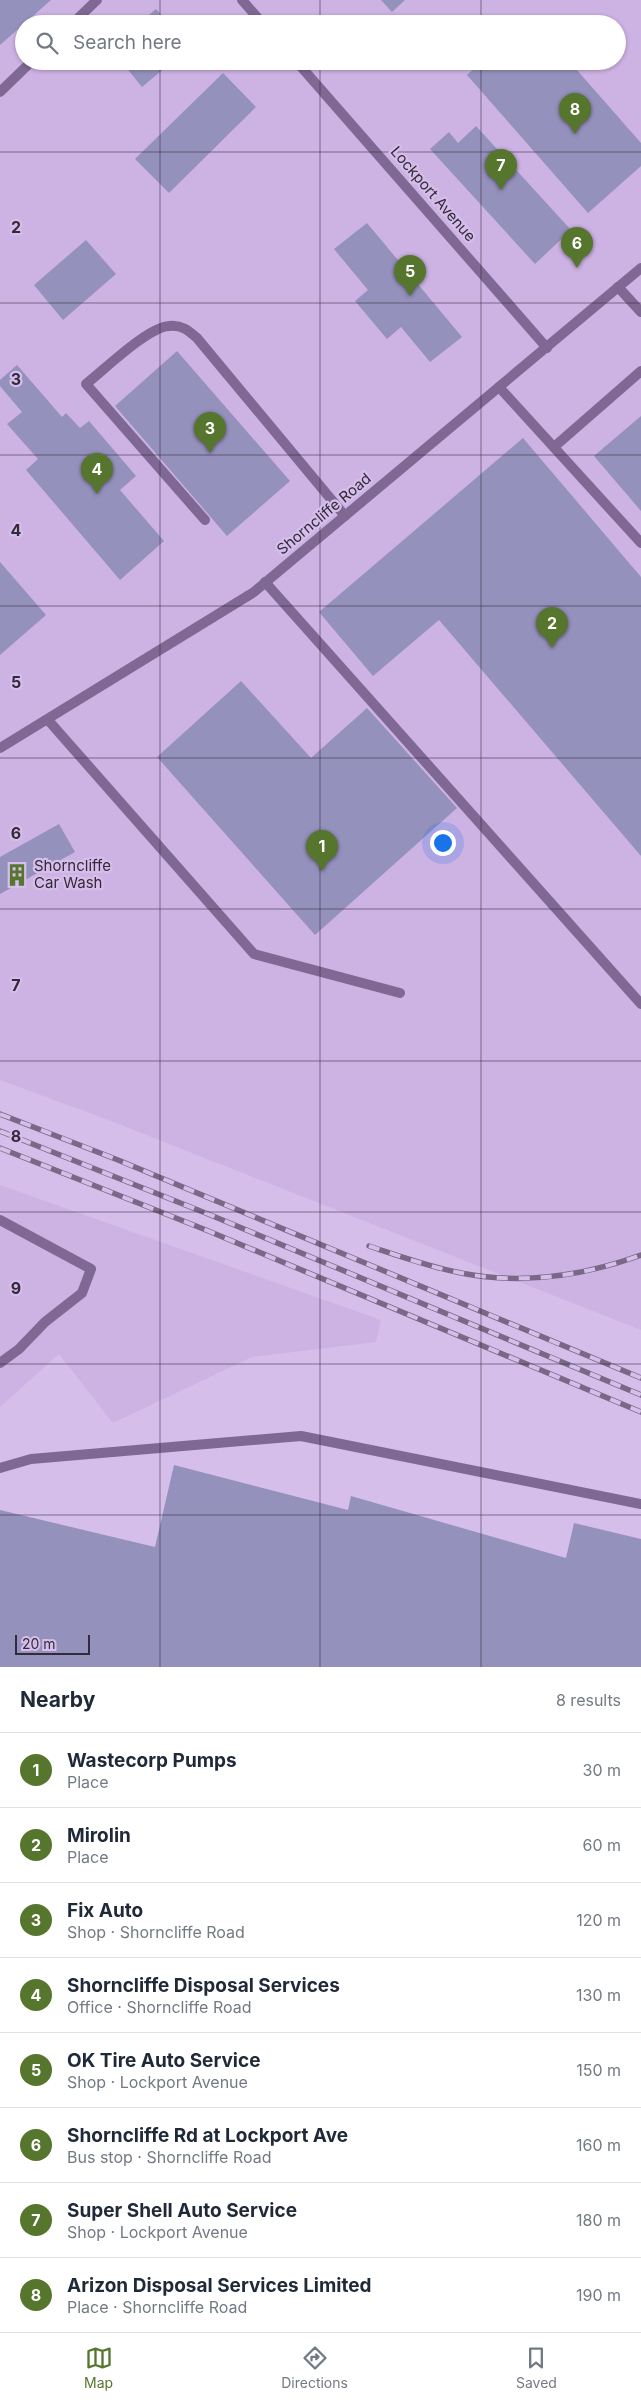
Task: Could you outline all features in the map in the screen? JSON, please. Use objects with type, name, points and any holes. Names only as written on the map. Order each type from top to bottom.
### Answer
[{"type":"street","points":[[81,15],[97,0]]},
{"type":"street","points":[[242,0],[255,15]]},
{"type":"street","points":[[0,92],[23,70]]},
{"type":"street","name":"Lockport Avenue","points":[[304,70],[547,348]]},
{"type":"street","name":"Shorncliffe Road","points":[[0,748],[254,592],[641,268]]},
{"type":"street","points":[[618,287],[641,312]]},
{"type":"street","points":[[205,520],[86,384],[150,333],[170,326],[180,326],[189,330],[197,338],[345,516]]},
{"type":"street","points":[[554,447],[641,371]]},
{"type":"street","points":[[499,387],[641,543]]},
{"type":"street","points":[[265,582],[641,1004]]},
{"type":"street","points":[[48,720],[254,954],[400,993]]},
{"type":"street","points":[[0,1220],[91,1269],[82,1293],[45,1322],[18,1349],[0,1363]]},
{"type":"street","points":[[0,1468],[31,1459],[301,1436],[641,1504]]},
{"type":"shaded area","points":[[0,0],[641,0],[641,1330],[111,1121],[0,1080]]},
{"type":"shaded area","points":[[0,1185],[381,1320],[376,1342],[252,1357],[113,1423],[59,1354],[0,1407]]},
{"type":"building","points":[[0,0],[51,0],[34,15],[15,15],[15,32],[0,45]]},
{"type":"building","points":[[381,0],[405,0],[392,12]]},
{"type":"building","points":[[156,9],[161,15],[149,15]]},
{"type":"building","points":[[128,70],[162,70],[142,87]]},
{"type":"building","points":[[472,70],[577,70],[641,143],[641,166],[588,213],[467,75]]},
{"type":"building","points":[[223,73],[256,107],[169,193],[135,159]]},
{"type":"building","points":[[476,126],[571,230],[535,264],[430,149],[449,132],[458,143]]},
{"type":"building","points":[[367,223],[462,337],[430,362],[401,327],[387,339],[355,301],[368,290],[334,249]]},
{"type":"building","points":[[86,240],[116,274],[63,320],[34,285]]},
{"type":"building","points":[[177,351],[290,481],[227,536],[115,406]]},
{"type":"building","points":[[17,365],[62,417],[66,413],[80,428],[89,421],[136,476],[120,490],[164,541],[120,580],[26,470],[38,459],[7,424],[22,412],[0,386],[0,380]]},
{"type":"building","points":[[641,416],[641,511],[594,456]]},
{"type":"building","points":[[523,438],[641,577],[641,856],[439,620],[373,676],[319,612]]},
{"type":"building","points":[[0,562],[46,615],[0,655]]},
{"type":"building","points":[[241,681],[311,758],[367,708],[457,808],[315,935],[157,757]]},
{"type":"building","name":"Shorncliffe Car Wash","points":[[59,824],[75,852],[0,894],[0,857]]},
{"type":"building","points":[[174,1465],[348,1510],[351,1496],[566,1558],[574,1523],[641,1539],[641,1667],[0,1667],[0,1510],[155,1547]]},
{"type":"railway","points":[[0,1114],[118,1160],[641,1378]]},
{"type":"railway","points":[[0,1131],[208,1214],[641,1395]]},
{"type":"railway","points":[[0,1148],[206,1230],[641,1412]]},
{"type":"railway","points":[[369,1246],[449,1271],[484,1277],[507,1278],[529,1278],[575,1273],[641,1255]]},
{"type":"place","name":"Arizon Disposal Services Limited","points":[[575,134]]},
{"type":"place","name":"Super Shell Auto Service","points":[[501,190]]},
{"type":"place","name":"Shorncliffe Rd at Lockport Ave","points":[[577,268]]},
{"type":"place","name":"OK Tire Auto Service","points":[[410,296]]},
{"type":"place","name":"Fix Auto","points":[[210,453]]},
{"type":"place","name":"Shorncliffe Disposal Services","points":[[97,494]]},
{"type":"place","name":"Mirolin","points":[[552,648]]},
{"type":"place","name":"Wastecorp Pumps","points":[[322,871]]},
{"type":"place","name":"Shorncliffe Car Wash","points":[[17,875]]}]
